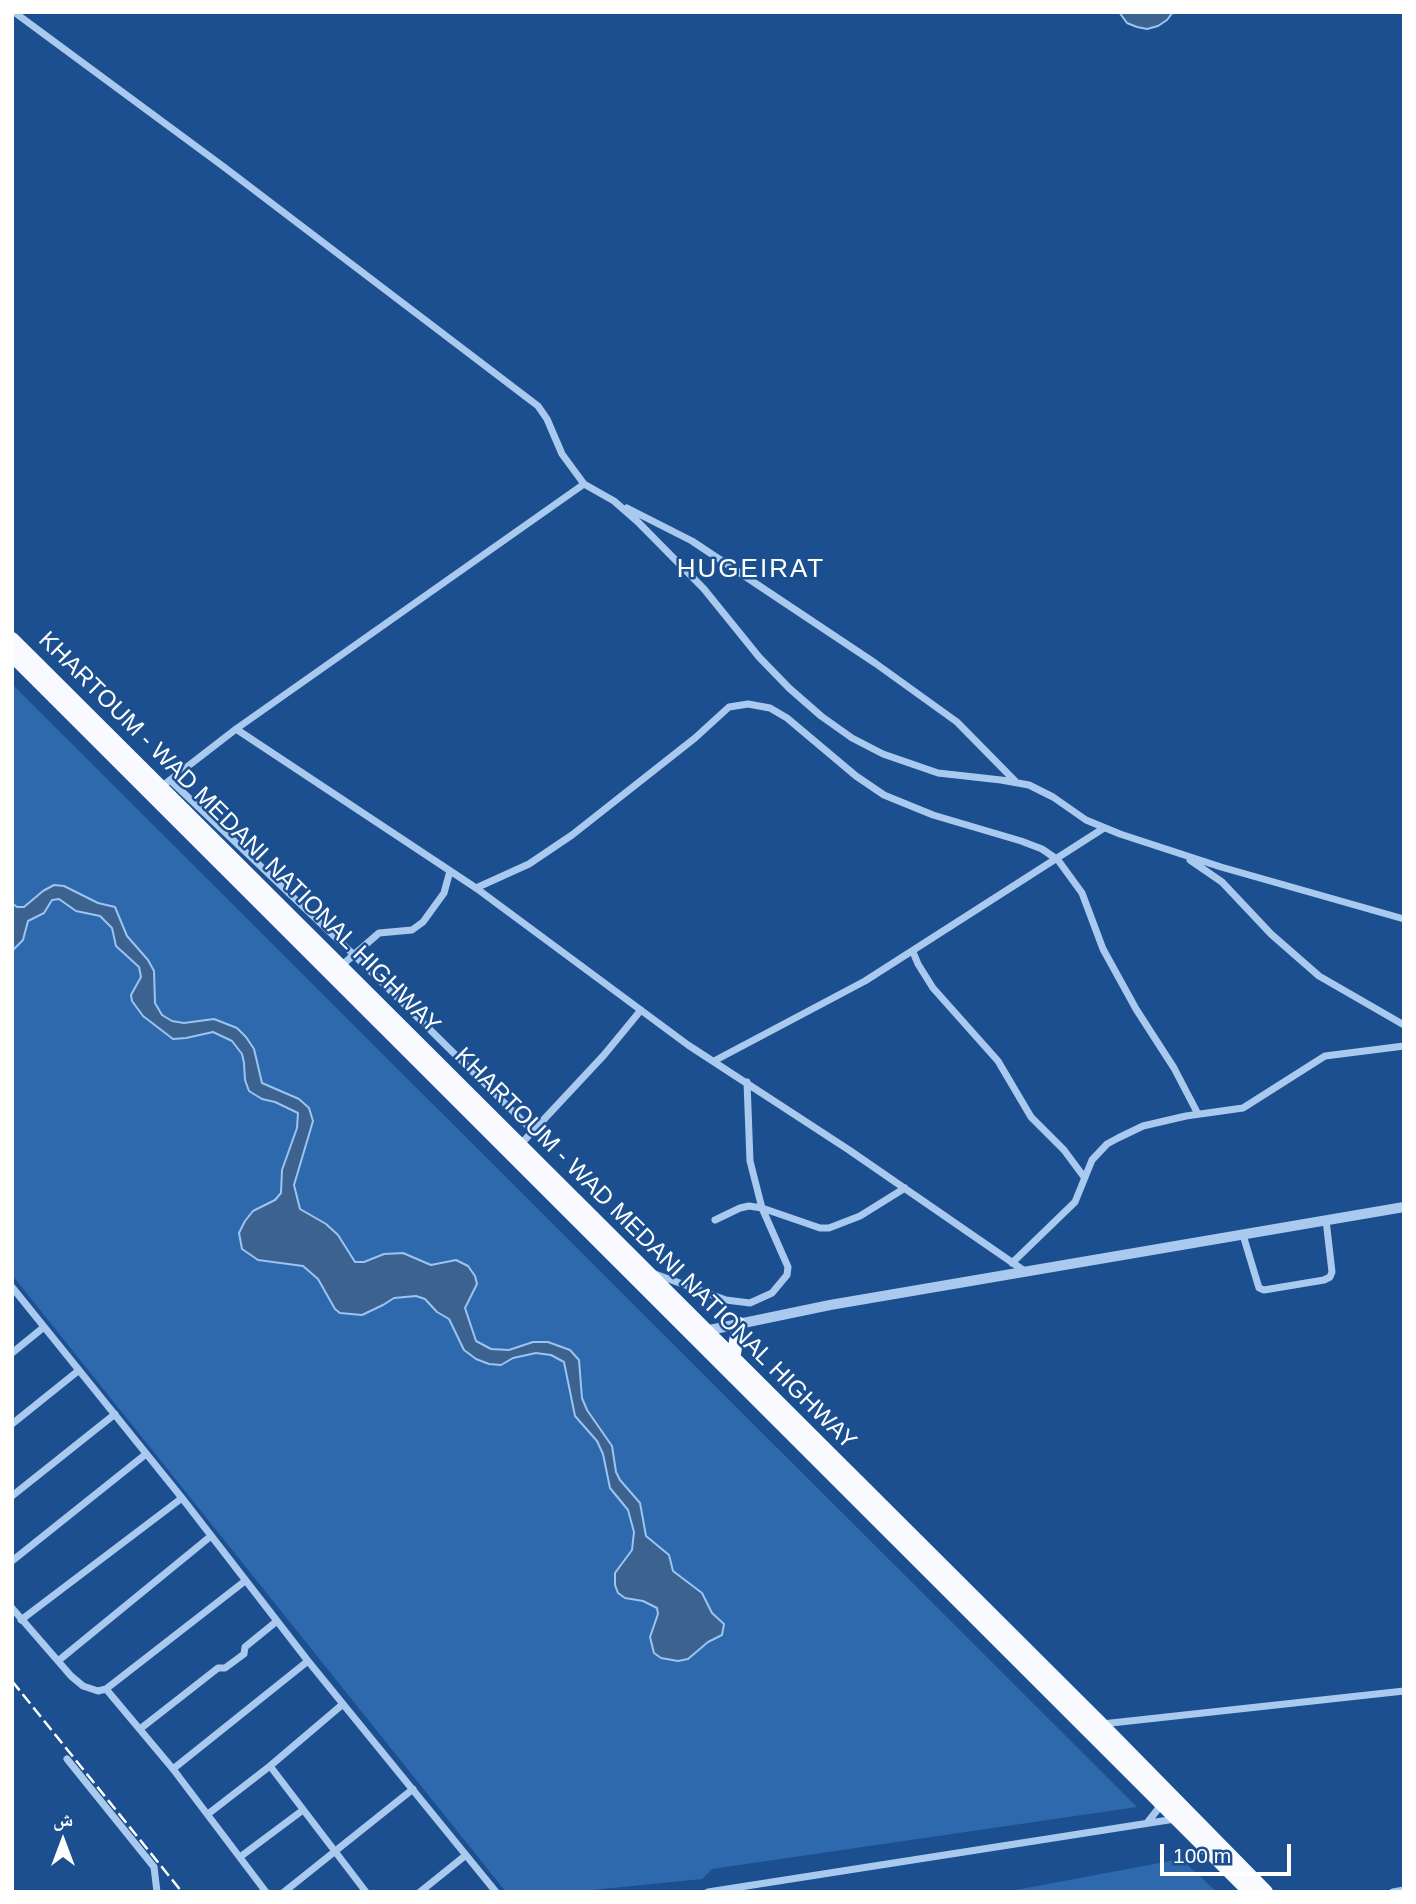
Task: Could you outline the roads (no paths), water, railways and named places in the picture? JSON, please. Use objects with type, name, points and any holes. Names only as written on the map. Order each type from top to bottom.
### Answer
[{"type":"highway","name":"KHARTOUM - WAD MEDANI NATIONAL HIGHWAY","points":[[12,639],[644,1270],[699,1332],[733,1359],[1101,1724],[1266,1892]]},
{"type":"highway","name":"KHARTOUM - WAD MEDANI NATIONAL HIGHWAY","points":[[12,655],[162,787],[1250,1892]]},
{"type":"highway","points":[[733,1359],[739,1324]]},
{"type":"street","points":[[14,12],[538,406],[547,419],[562,454],[584,484],[692,541],[875,663],[957,722],[1017,782]]},
{"type":"street","points":[[533,1131],[354,955],[162,787],[236,729],[584,484]]},
{"type":"street","points":[[614,501],[704,589],[759,657],[789,688],[852,738],[883,754],[939,772],[1017,782],[1041,790],[1086,820],[1104,828],[1184,855],[1404,919]]},
{"type":"street","points":[[476,888],[515,872],[548,853],[636,786],[722,712],[738,704],[770,708],[779,712],[856,776],[884,795],[933,815],[1021,841],[1042,849],[1058,860],[1082,893],[1103,949],[1136,1009],[1174,1068],[1198,1114]]},
{"type":"street","points":[[236,729],[476,888],[714,1062],[1027,1272]]},
{"type":"street","points":[[714,1062],[865,981],[1058,860],[1104,828]]},
{"type":"street","points":[[1184,855],[1222,882],[1270,934],[1319,976],[1404,1025]]},
{"type":"street","points":[[340,967],[379,933],[412,930],[423,922],[439,901],[450,871]]},
{"type":"street","points":[[913,952],[933,988],[998,1062],[1031,1117],[1064,1150],[1084,1177]]},
{"type":"street","points":[[520,1146],[604,1055],[640,1010]]},
{"type":"street","points":[[1012,1263],[1075,1202],[1084,1177],[1099,1151],[1118,1138],[1143,1126],[1243,1108],[1325,1056],[1404,1046]]},
{"type":"street","points":[[644,1270],[726,1300],[750,1303],[772,1293],[784,1280],[788,1271],[786,1262],[762,1208],[750,1161],[747,1082]]},
{"type":"street","points":[[715,1220],[749,1206],[820,1228],[829,1228],[860,1216],[905,1188]]},
{"type":"street","points":[[699,1332],[830,1305],[1404,1208]]},
{"type":"street","points":[[1243,1235],[1259,1288],[1264,1290],[1324,1280],[1332,1272],[1326,1220]]},
{"type":"street","points":[[12,1287],[182,1498],[308,1661],[496,1892]]},
{"type":"street","points":[[12,1353],[44,1327]]},
{"type":"street","points":[[12,1424],[78,1371]]},
{"type":"street","points":[[12,1496],[115,1414]]},
{"type":"street","points":[[12,1561],[146,1454]]},
{"type":"street","points":[[21,1620],[182,1498]]},
{"type":"street","points":[[58,1661],[211,1536]]},
{"type":"street","points":[[12,1608],[83,1686],[99,1692],[245,1581]]},
{"type":"street","points":[[140,1729],[218,1668],[225,1668],[244,1654],[245,1647],[277,1621]]},
{"type":"street","points":[[173,1769],[308,1661]]},
{"type":"street","points":[[106,1689],[173,1769],[266,1892]]},
{"type":"street","points":[[1101,1724],[1404,1690]]},
{"type":"street","points":[[208,1814],[270,1766],[343,1703]]},
{"type":"street","points":[[68,1759],[154,1867],[157,1892]]},
{"type":"street","points":[[270,1766],[366,1892]]},
{"type":"street","points":[[284,1892],[414,1788]]},
{"type":"street","points":[[1146,1823],[1158,1809],[1158,1800]]},
{"type":"street","points":[[240,1857],[303,1810]]},
{"type":"street","points":[[708,1892],[1177,1819]]},
{"type":"street","points":[[420,1892],[466,1855]]},
{"type":"street","points":[[1393,1892],[1404,1890]]},
{"type":"railway","points":[[12,1681],[182,1892]]},
{"type":"district","name":"HUGEIRAT","points":[[751,570]]}]
